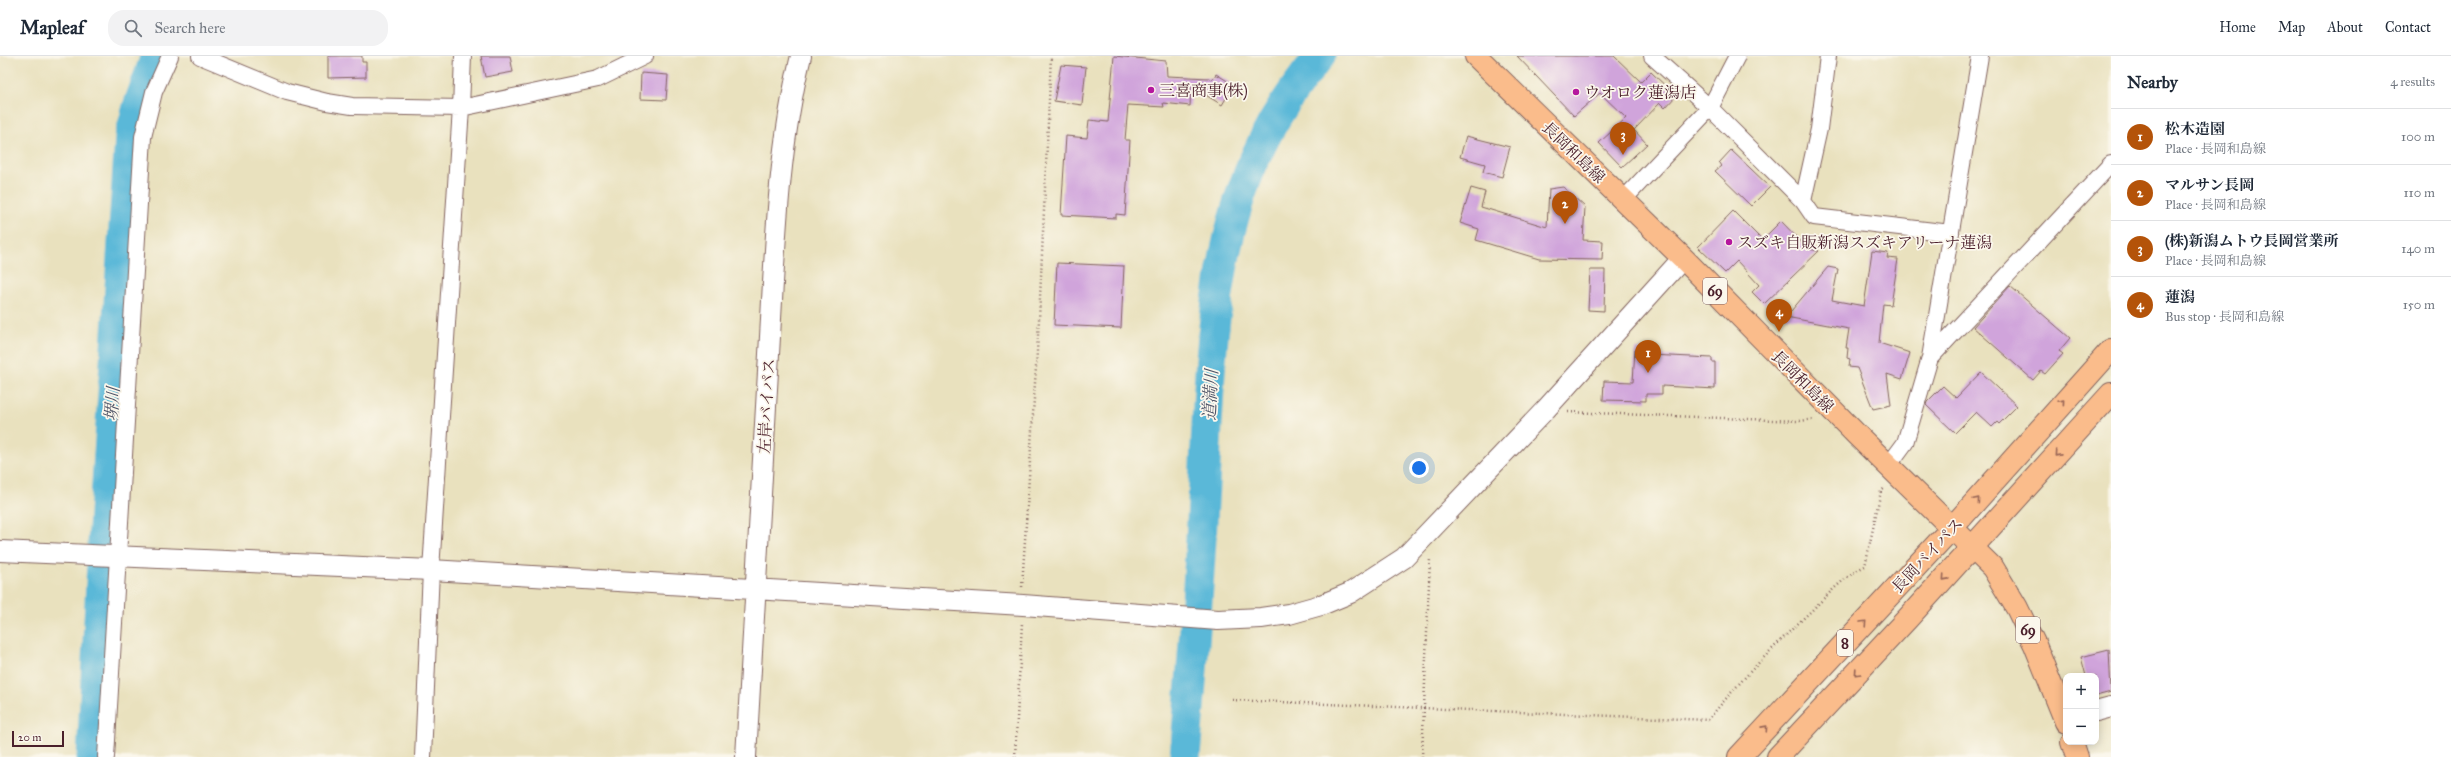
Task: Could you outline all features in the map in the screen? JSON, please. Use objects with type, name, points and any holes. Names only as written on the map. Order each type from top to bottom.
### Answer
[{"type":"main road","name":"長岡和島線","points":[[1476,56],[1683,258],[1893,471],[1951,529],[1993,568],[2017,608],[2035,645],[2063,715]]},
{"type":"main road","name":"長岡バイパス","points":[[1739,757],[1951,529],[2111,350]]},
{"type":"main road","name":"長岡バイパス","points":[[1778,757],[1972,549],[2111,394]]},
{"type":"main road","points":[[2073,745],[2077,757]]},
{"type":"street","points":[[106,757],[143,137],[154,92],[170,56]]},
{"type":"street","points":[[200,56],[287,92],[327,102],[352,106],[461,108],[598,79],[645,56]]},
{"type":"street","points":[[423,757],[431,570],[461,108],[462,56]]},
{"type":"street","name":"左岸バイパス","points":[[746,757],[773,287],[785,140],[791,98],[801,56]]},
{"type":"street","points":[[1652,56],[1710,108],[1803,202],[1814,217],[1951,233]]},
{"type":"street","points":[[1624,200],[1710,108],[1737,56]]},
{"type":"street","points":[[1803,202],[1820,129],[1828,56]]},
{"type":"street","points":[[1893,471],[1905,443],[1930,358],[1980,56]]},
{"type":"street","points":[[1930,358],[2111,164]]},
{"type":"street","points":[[0,551],[431,570],[756,591],[1023,605],[1218,620],[1261,618],[1290,614],[1321,605],[1350,593],[1404,558],[1546,409],[1683,258]]},
{"type":"street","points":[[2099,710],[2111,707]]},
{"type":"path","points":[[1015,757],[1023,605],[1022,587],[1039,320],[1051,56]]},
{"type":"path","points":[[1546,409],[1590,414],[1799,421],[1840,417]]},
{"type":"path","points":[[1232,700],[1708,720],[1738,683],[1795,627],[1850,574],[1865,566],[1881,491],[1893,471]]},
{"type":"path","points":[[1422,757],[1430,531]]},
{"type":"building","points":[[328,56],[362,56],[362,62],[366,62],[366,77],[328,78]]},
{"type":"building","points":[[481,56],[510,56],[513,72],[485,77]]},
{"type":"building","points":[[1114,56],[1166,61],[1167,76],[1209,78],[1212,80],[1216,74],[1234,85],[1222,105],[1191,86],[1190,106],[1163,103],[1164,107],[1128,105],[1125,140],[1130,140],[1125,215],[1116,214],[1116,218],[1061,215],[1066,136],[1087,138],[1089,120],[1108,122]]},
{"type":"building","points":[[1517,56],[1614,56],[1641,82],[1651,72],[1676,96],[1665,108],[1660,103],[1634,130],[1647,144],[1622,167],[1599,143],[1626,118],[1600,93],[1574,116]]},
{"type":"building","points":[[1061,65],[1086,67],[1082,105],[1054,101]]},
{"type":"building","points":[[641,73],[668,75],[666,100],[640,99]]},
{"type":"building","points":[[1466,136],[1510,147],[1502,177],[1483,172],[1485,164],[1460,157]]},
{"type":"building","points":[[1731,150],[1770,187],[1751,206],[1715,171],[1721,166],[1719,163]]},
{"type":"building","points":[[1563,187],[1585,207],[1583,240],[1603,241],[1602,260],[1539,259],[1476,240],[1479,229],[1460,223],[1471,188],[1485,192],[1481,207],[1547,227],[1549,189]]},
{"type":"building","points":[[1733,211],[1762,240],[1781,221],[1808,249],[1819,251],[1764,304],[1752,292],[1759,285],[1737,261],[1725,273],[1698,247]]},
{"type":"building","points":[[1872,251],[1888,253],[1887,258],[1898,259],[1891,305],[1883,304],[1879,343],[1910,353],[1902,379],[1887,374],[1891,405],[1873,409],[1857,368],[1849,367],[1850,359],[1847,358],[1848,348],[1846,348],[1849,329],[1786,317],[1828,267],[1838,269],[1832,300],[1864,306]]},
{"type":"building","points":[[1057,263],[1124,266],[1121,328],[1054,325]]},
{"type":"building","points":[[1590,270],[1605,270],[1604,311],[1588,310]]},
{"type":"building","points":[[2010,286],[2070,338],[2059,351],[2063,354],[2045,374],[2041,371],[2033,380],[1973,327]]},
{"type":"building","points":[[1635,349],[1650,350],[1650,355],[1712,358],[1712,362],[1715,362],[1715,389],[1662,386],[1662,394],[1646,394],[1646,401],[1603,400],[1604,381],[1633,382]]},
{"type":"building","points":[[1981,372],[2017,406],[1999,424],[1997,422],[1992,427],[1976,412],[1955,433],[1926,405],[1927,402],[1943,386],[1956,398]]},
{"type":"building","points":[[2109,650],[2111,692],[2099,695],[2099,673],[2085,673],[2081,657]]},
{"type":"waterway","name":"堺川","points":[[92,757],[103,544],[130,137],[138,107],[156,56]]},
{"type":"waterway","name":"道満川","points":[[1185,757],[1193,661],[1210,370],[1220,280],[1229,236],[1241,194],[1257,154],[1285,103],[1320,56]]},
{"type":"place","name":"三喜商事(株)","points":[[1151,90]]},
{"type":"place","name":"ウオロク蓮潟店","points":[[1576,92]]},
{"type":"place","name":"(株)新潟ムトウ長岡営業所","points":[[1623,155]]},
{"type":"place","name":"マルサン長岡","points":[[1565,224]]},
{"type":"place","name":"スズキ自販新潟スズキアリーナ蓮潟","points":[[1729,242]]},
{"type":"place","name":"蓮潟","points":[[1779,332]]},
{"type":"place","name":"松木造園","points":[[1648,373]]}]
